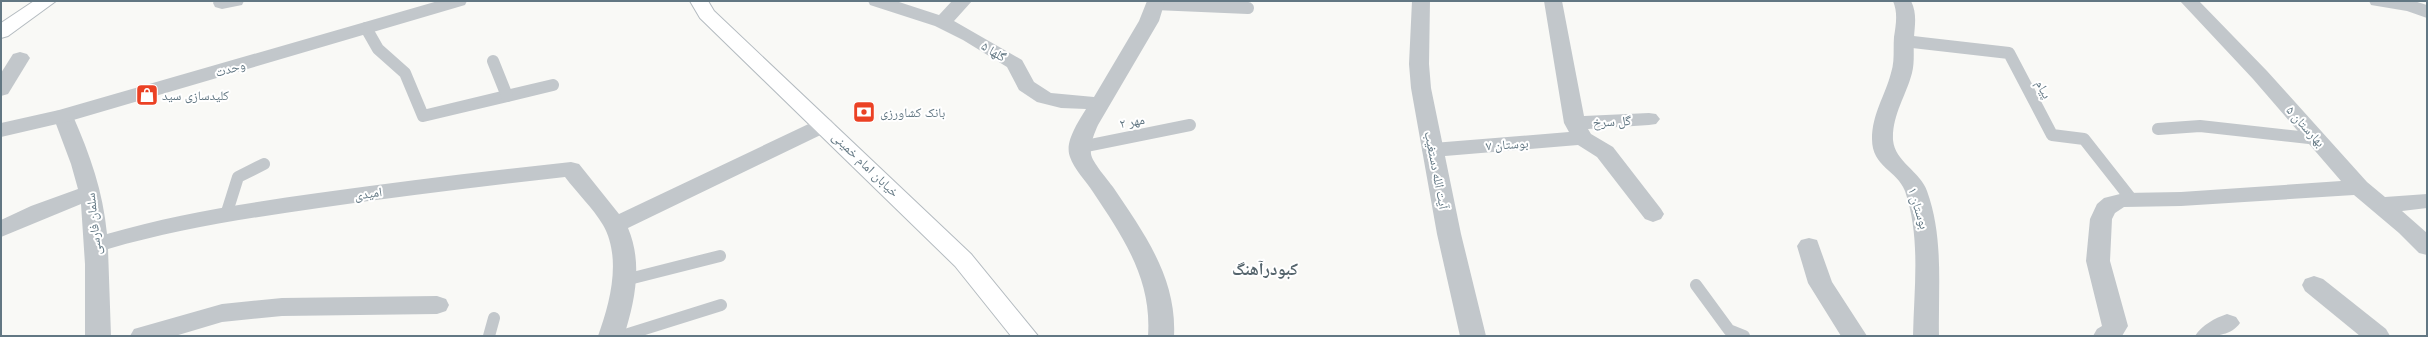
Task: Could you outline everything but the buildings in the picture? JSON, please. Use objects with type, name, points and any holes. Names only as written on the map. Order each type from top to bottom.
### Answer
[{"type":"main road","points":[[1,16],[23,1]]},
{"type":"main road","points":[[1,32],[47,1]]},
{"type":"main road","name":"خیابان امام خمینی","points":[[699,1],[707,14],[824,124],[963,260],[1025,336]]},
{"type":"street","name":"وحدت","points":[[1,130],[63,116],[458,1]]},
{"type":"street","name":"گلها ۵","points":[[878,1],[942,22],[1015,64],[1021,79],[1033,92],[1044,98],[1061,102],[1096,102],[1098,106]]},
{"type":"street","points":[[942,22],[963,1]]},
{"type":"street","name":"آیت الله دستغیب","points":[[1421,1],[1418,64],[1433,150],[1473,336]]},
{"type":"street","points":[[1553,1],[1578,131],[1605,152],[1653,214]]},
{"type":"street","name":"بوستان ۱","points":[[1902,1],[1907,12],[1904,41],[1905,57],[1901,75],[1889,104],[1883,125],[1883,142],[1886,158],[1894,168],[1908,177],[1916,190],[1927,236],[1929,261],[1926,336]]},
{"type":"street","name":"بهارستان ۵","points":[[2189,1],[2260,75],[2359,187],[2427,247]]},
{"type":"street","points":[[2378,1],[2411,6],[2427,12]]},
{"type":"street","points":[[1156,3],[1149,21],[1087,126],[1080,156],[1144,256],[1158,293],[1162,318],[1161,336]]},
{"type":"street","points":[[1,90],[20,58]]},
{"type":"street","name":"سلمان فارسی","points":[[63,116],[83,166],[90,193],[96,245],[98,336]]},
{"type":"street","name":"گل سرخ","points":[[1578,131],[1649,119]]},
{"type":"street","points":[[611,336],[618,314],[625,280],[623,252],[616,226],[824,124]]},
{"type":"street","name":"بوستان ۷","points":[[1433,150],[1578,131]]},
{"type":"street","name":"امیدی","points":[[96,245],[151,229],[226,214],[376,192],[571,169],[616,226]]},
{"type":"street","points":[[2106,336],[2111,334],[2115,326],[2098,261],[2101,219],[2105,209],[2112,203],[2132,200],[2181,199],[2359,187]]},
{"type":"street","points":[[1,229],[39,211],[90,193]]},
{"type":"street","points":[[2380,205],[2427,201]]},
{"type":"street","points":[[1809,246],[1820,283],[1854,336]]},
{"type":"street","points":[[2314,285],[2377,336]]},
{"type":"street","points":[[143,336],[222,314],[282,307],[437,305]]},
{"type":"lane","points":[[1156,3],[1248,8]]},
{"type":"lane","points":[[366,28],[378,49],[405,73],[423,116],[553,85]]},
{"type":"lane","name":"پیام","points":[[1904,41],[2009,53],[2052,135],[2084,139],[2132,200]]},
{"type":"lane","points":[[493,61],[507,96]]},
{"type":"lane","name":"مهر ۲","points":[[1081,147],[1108,140],[1190,125]]},
{"type":"lane","points":[[2158,129],[2200,126],[2318,139]]},
{"type":"lane","points":[[226,214],[238,178],[264,164]]},
{"type":"lane","points":[[625,280],[720,256]]},
{"type":"lane","points":[[1696,285],[1729,330],[1744,336]]},
{"type":"lane","points":[[622,336],[721,305]]},
{"type":"lane","points":[[489,336],[494,318]]},
{"type":"place","name":"کلیدسازی سید","points":[[147,95]]},
{"type":"place","name":"بانک کشاورزی","points":[[864,112]]},
{"type":"district","name":"کبودرآهنگ","points":[[1265,269]]}]
